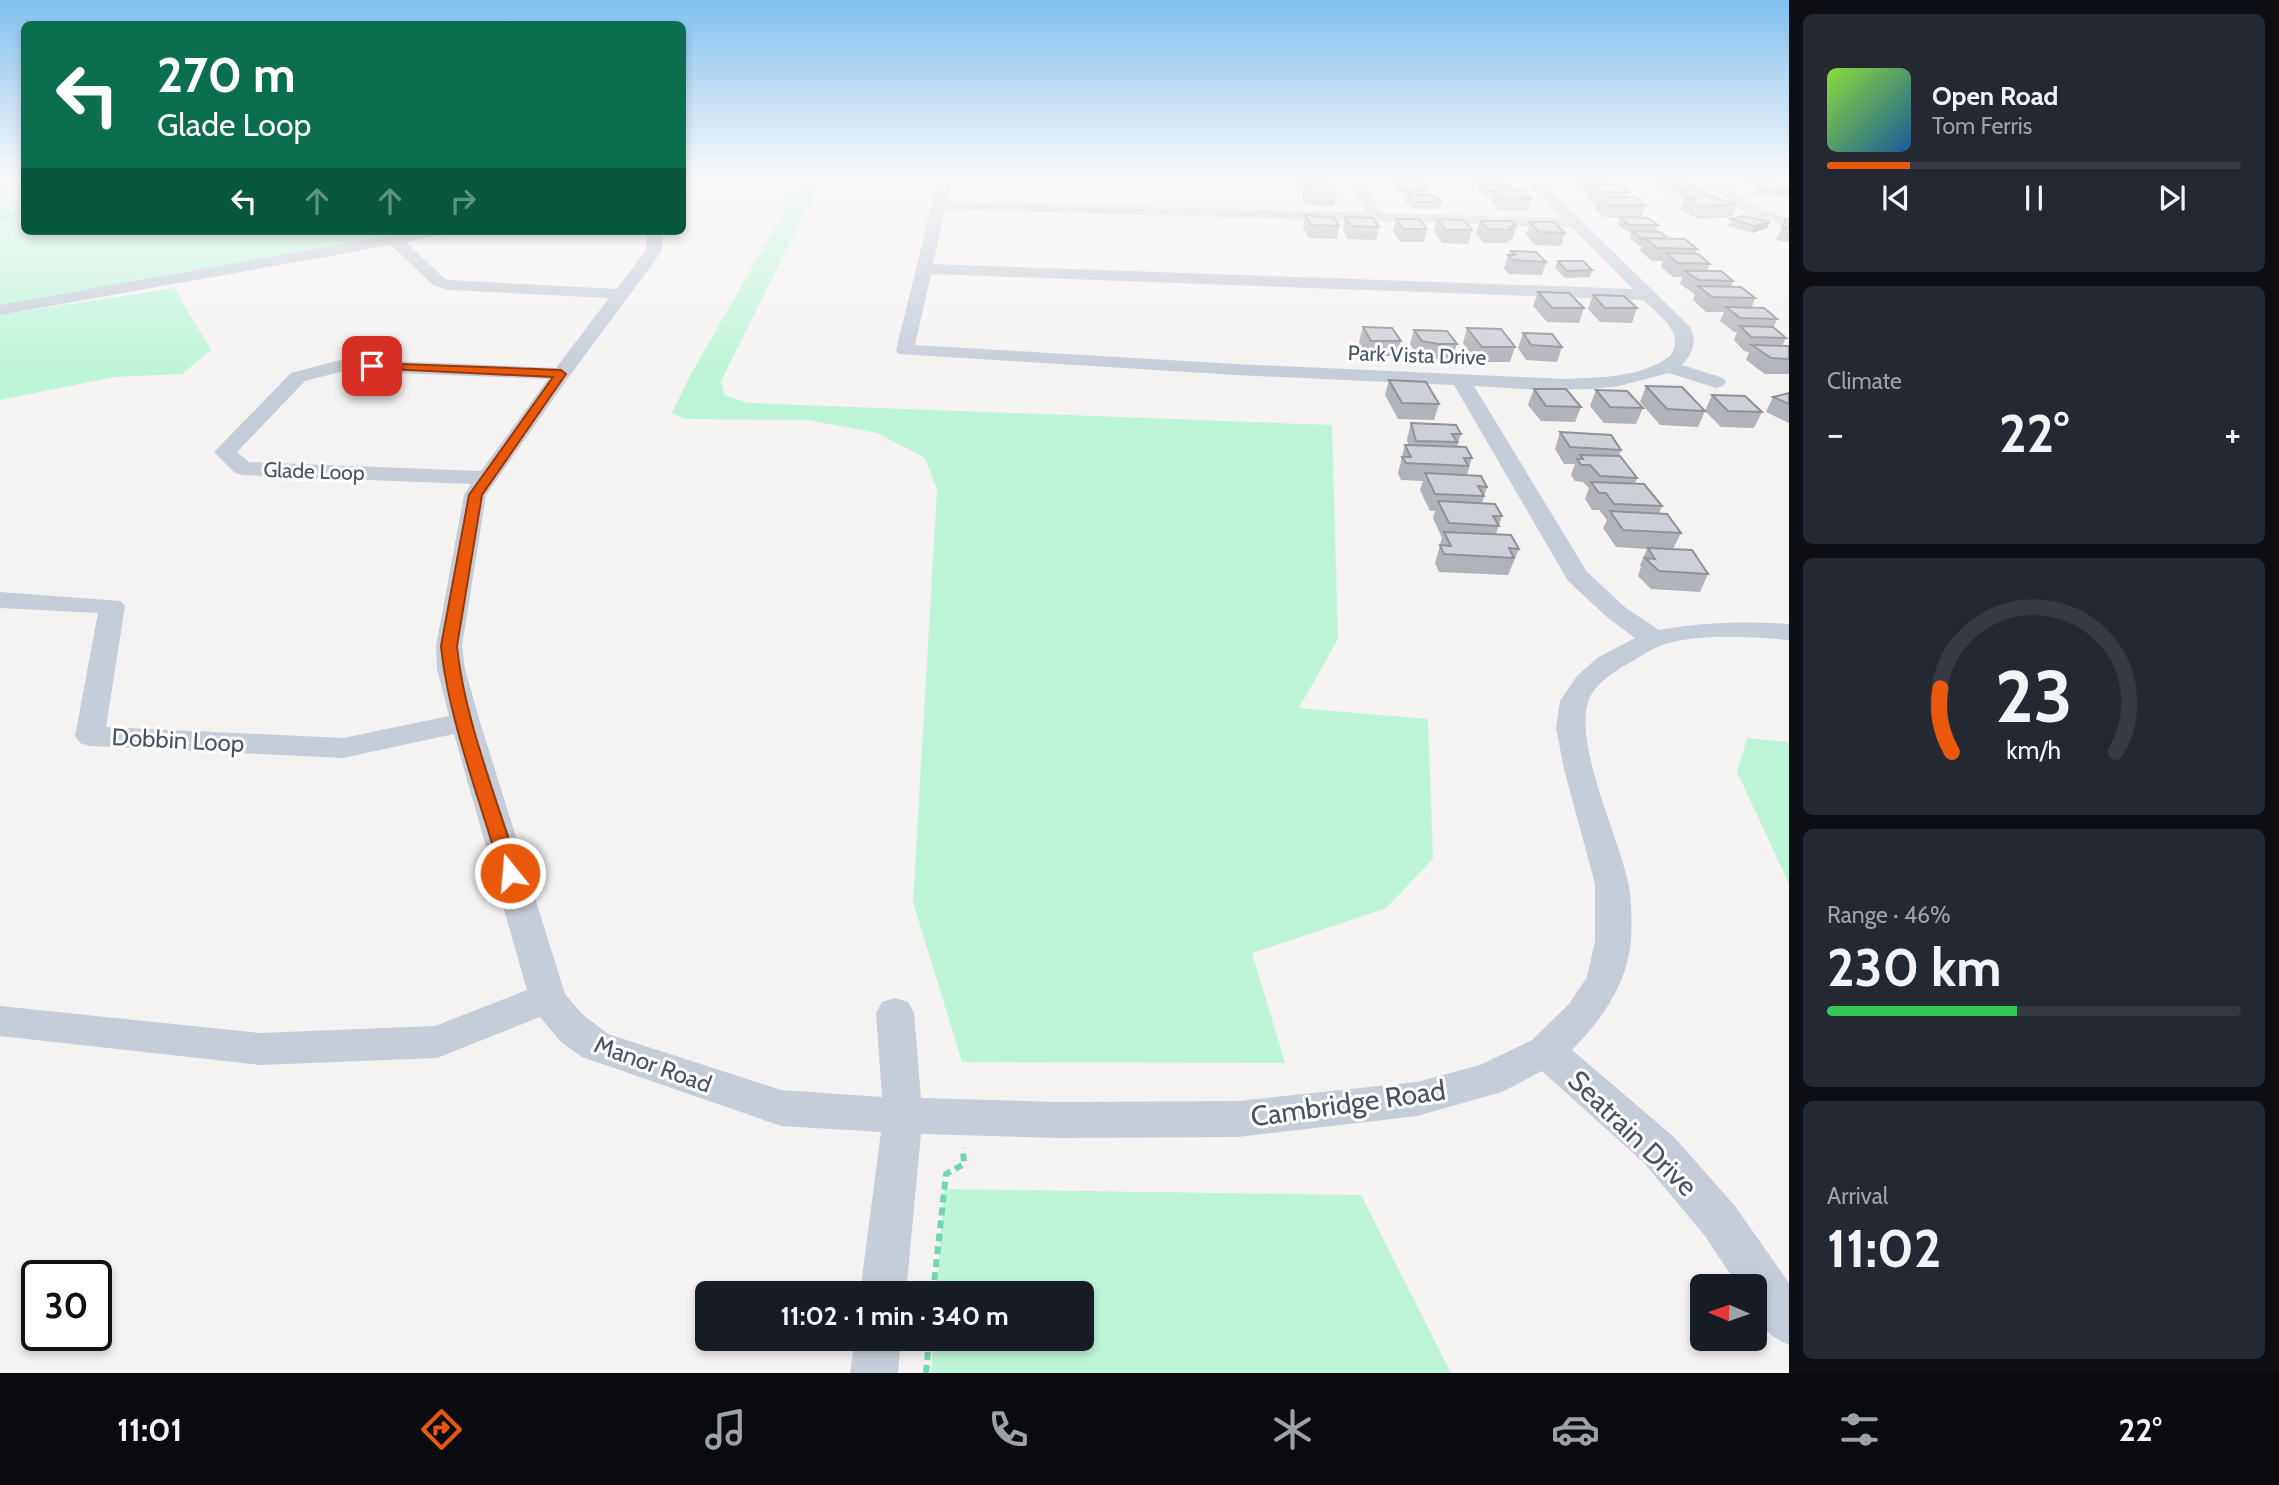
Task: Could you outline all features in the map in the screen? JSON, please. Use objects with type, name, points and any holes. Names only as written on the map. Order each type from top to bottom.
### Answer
[{"type":"street","points":[[0,310],[372,244]]},
{"type":"street","points":[[399,244],[439,282],[449,285],[621,294]]},
{"type":"street","name":"Manor Road","points":[[656,244],[654,251],[485,478],[471,508],[449,646],[451,669],[465,722],[548,998],[559,1018],[575,1034],[596,1046],[781,1108],[902,1116]]},
{"type":"street","points":[[930,244],[924,269],[1650,295]]},
{"type":"street","points":[[1597,244],[1683,330],[1686,339],[1684,351],[1679,360],[1668,367]]},
{"type":"street","name":"Park Vista Drive","points":[[924,269],[905,350],[1460,379],[1595,382],[1637,377],[1668,367]]},
{"type":"street","name":"Glade Loop","points":[[485,478],[243,468],[225,452],[298,377],[344,365],[561,374]]},
{"type":"street","points":[[1668,367],[1716,382]]},
{"type":"street","points":[[1460,379],[1577,576],[1617,613],[1654,639]]},
{"type":"street","name":"Dobbin Loop","points":[[0,600],[112,606],[90,736],[343,748],[465,722]]},
{"type":"street","name":"Cambridge Road","points":[[902,1116],[1238,1119],[1342,1109],[1417,1098],[1488,1080],[1546,1051],[1582,1015],[1604,981],[1613,941],[1612,884],[1579,769],[1571,728],[1574,701],[1587,682],[1607,664],[1654,639],[1693,632],[1744,629],[1789,632]]},
{"type":"street","points":[[0,1021],[260,1049],[437,1042],[548,998]]},
{"type":"street","points":[[884,1281],[902,1116],[895,1013]]},
{"type":"street","name":"Seatrain Drive","points":[[1546,1051],[1659,1150],[1720,1221],[1789,1322]]},
{"type":"street","points":[[874,1373],[877,1351]]},
{"type":"path","points":[[934,1281],[946,1174],[964,1164],[960,1117]]},
{"type":"path","points":[[926,1373],[928,1351]]},
{"type":"green space","points":[[0,244],[361,244],[0,308]]},
{"type":"green space","points":[[765,244],[789,244],[721,381],[724,395],[748,403],[1332,425],[1338,639],[1299,708],[1428,719],[1433,859],[1386,908],[1252,953],[1285,1063],[962,1062],[913,902],[937,490],[925,458],[877,433],[808,420],[685,419],[672,413],[691,374]]},
{"type":"green space","points":[[174,288],[211,350],[182,374],[114,377],[0,400],[0,315]]},
{"type":"green space","points":[[1747,738],[1789,742],[1789,884],[1737,772]]},
{"type":"green space","points":[[944,1189],[1361,1195],[1451,1373],[931,1373],[933,1351],[1094,1351],[1094,1281],[938,1281]]},
{"type":"building","points":[[1652,244],[1691,244],[1697,249],[1657,248]]},
{"type":"building","points":[[1511,251],[1536,252],[1546,262],[1513,260],[1508,255],[1515,255]]},
{"type":"building","points":[[1666,253],[1698,254],[1710,264],[1678,263]]},
{"type":"building","points":[[1558,261],[1583,261],[1592,270],[1567,271]]},
{"type":"building","points":[[1685,271],[1721,271],[1733,281],[1699,280]]},
{"type":"building","points":[[1698,286],[1741,287],[1755,298],[1712,297]]},
{"type":"building","points":[[1538,292],[1569,293],[1584,308],[1552,308]]},
{"type":"building","points":[[1593,295],[1624,296],[1637,308],[1605,308]]},
{"type":"building","points":[[1726,307],[1764,308],[1777,319],[1740,318]]},
{"type":"building","points":[[1740,326],[1773,327],[1786,338],[1751,337]]},
{"type":"building","points":[[1363,327],[1392,328],[1401,341],[1371,341]]},
{"type":"building","points":[[1467,328],[1501,329],[1515,347],[1482,347]]},
{"type":"building","points":[[1414,330],[1447,331],[1457,344],[1422,341]]},
{"type":"building","points":[[1523,333],[1552,334],[1562,347],[1531,345]]},
{"type":"building","points":[[1752,345],[1789,346],[1789,359],[1771,358]]},
{"type":"building","points":[[1389,380],[1426,382],[1439,404],[1402,403]]},
{"type":"building","points":[[1646,386],[1682,387],[1705,411],[1667,409]]},
{"type":"building","points":[[1534,389],[1566,389],[1581,407],[1546,406]]},
{"type":"building","points":[[1596,390],[1627,391],[1643,408],[1610,407]]},
{"type":"building","points":[[1789,393],[1789,404],[1773,397]]},
{"type":"building","points":[[1712,395],[1745,396],[1762,412],[1728,411]]},
{"type":"building","points":[[1411,423],[1456,425],[1461,434],[1452,434],[1457,442],[1416,441]]},
{"type":"building","points":[[1560,432],[1611,435],[1621,450],[1570,447]]},
{"type":"building","points":[[1405,445],[1466,447],[1472,458],[1464,458],[1468,466],[1406,463],[1402,457],[1411,457]]},
{"type":"building","points":[[1580,455],[1620,456],[1637,478],[1600,476],[1590,465],[1581,465],[1577,459],[1583,459]]},
{"type":"building","points":[[1425,473],[1481,476],[1487,487],[1478,486],[1484,496],[1435,494]]},
{"type":"building","points":[[1591,482],[1644,484],[1662,506],[1614,504],[1606,493],[1599,493]]},
{"type":"building","points":[[1438,501],[1495,504],[1502,516],[1493,516],[1499,526],[1449,523]]},
{"type":"building","points":[[1610,511],[1667,514],[1681,533],[1623,530]]},
{"type":"building","points":[[1444,532],[1511,535],[1519,549],[1509,548],[1514,558],[1444,554],[1440,545],[1451,546]]},
{"type":"building","points":[[1648,548],[1692,550],[1708,574],[1659,571],[1645,558],[1655,559]]},
{"type":"route","points":[[372,366],[561,374],[475,495],[449,646],[451,669],[465,722],[510,873]]}]
